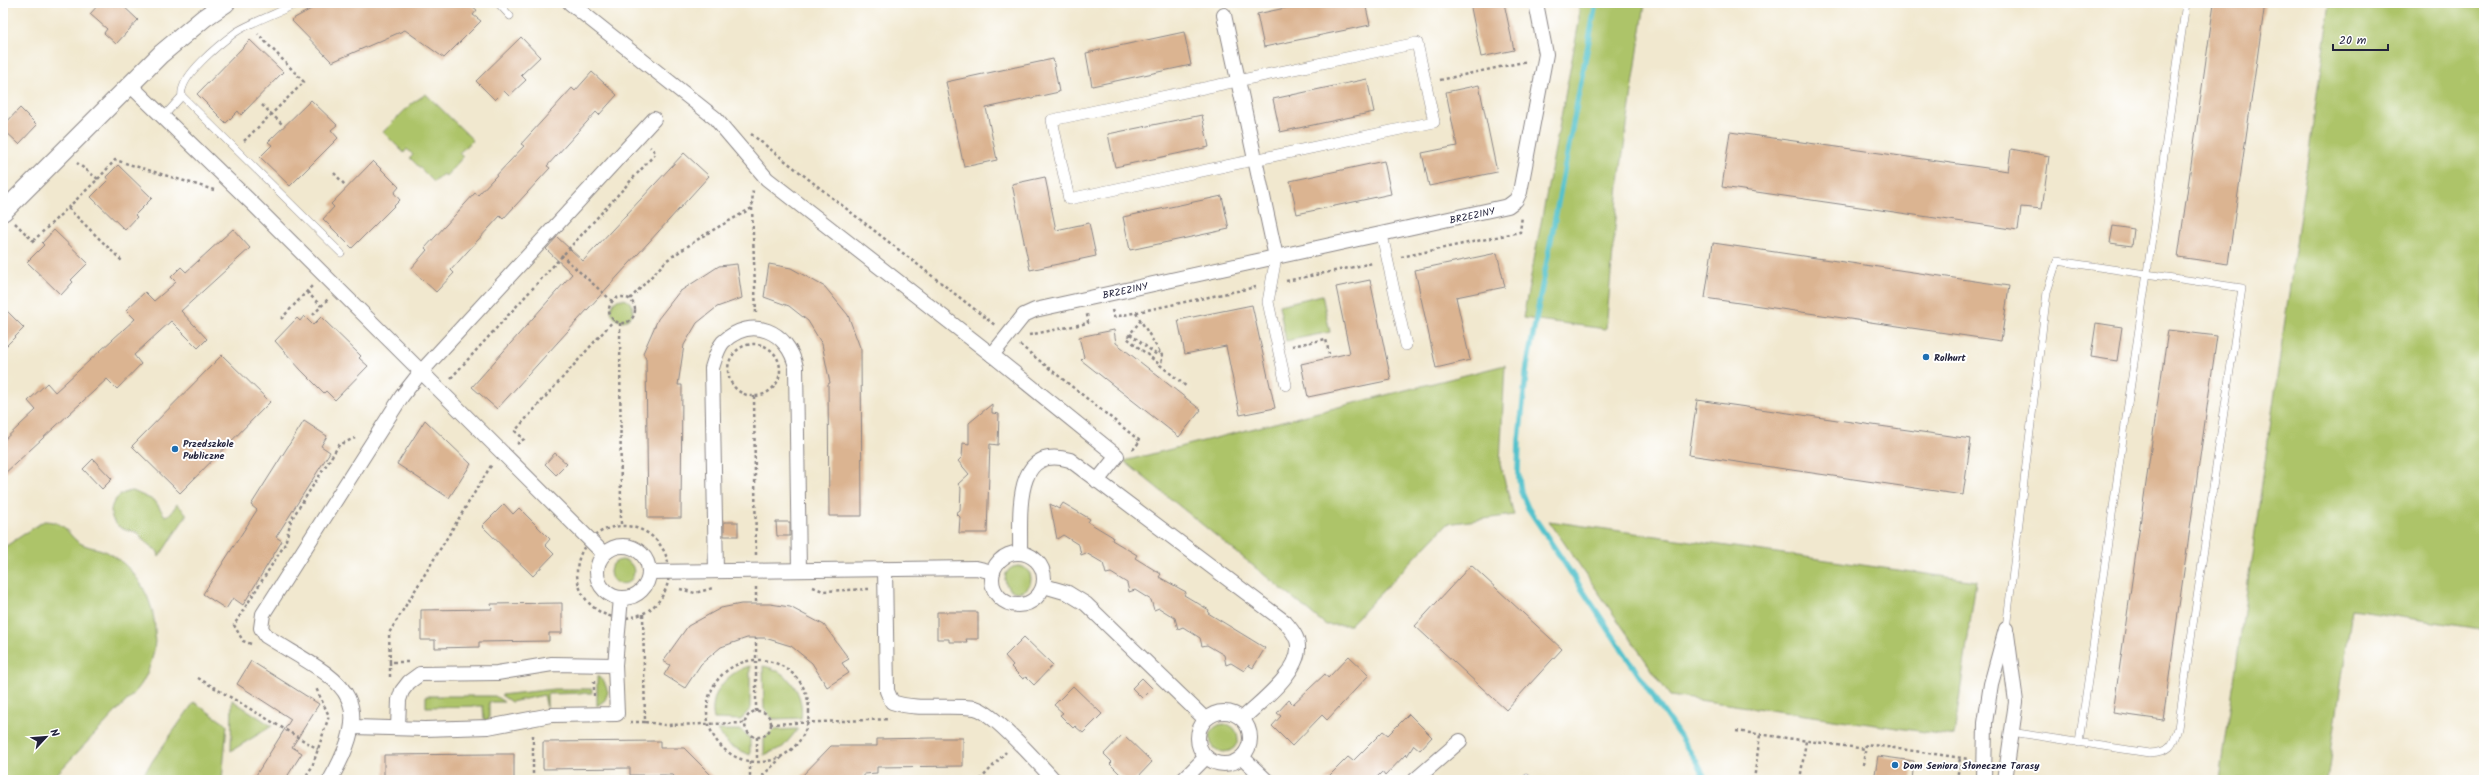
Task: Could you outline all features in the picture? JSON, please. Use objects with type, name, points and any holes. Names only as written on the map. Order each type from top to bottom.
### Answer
[{"type":"street","points":[[7,216],[129,84],[180,36],[226,3]]},
{"type":"street","points":[[570,3],[715,118],[767,179],[992,355],[1117,456],[1097,481]]},
{"type":"street","points":[[1516,200],[1520,192],[1546,54],[1536,3]]},
{"type":"street","points":[[1224,14],[1276,257],[1268,302],[1286,385]]},
{"type":"street","points":[[1417,43],[1425,83],[1434,122],[1069,199],[1052,120],[1417,43]]},
{"type":"street","points":[[129,84],[424,369],[502,454],[595,536],[604,554]]},
{"type":"street","points":[[330,780],[345,755],[353,727],[353,713],[348,697],[339,684],[266,636],[261,628],[263,614],[402,396],[424,369],[654,119]]},
{"type":"street","name":"BRZEZINY","points":[[992,355],[1024,315],[1035,310],[1498,210],[1516,200]]},
{"type":"street","points":[[1382,235],[1406,345]]},
{"type":"street","points":[[716,571],[712,368],[716,354],[722,343],[738,332],[750,329],[774,334],[785,342],[793,354],[796,367],[799,570]]},
{"type":"street","points":[[1020,552],[1022,496],[1027,471],[1042,459],[1056,456],[1070,460],[1285,622],[1294,633],[1298,645],[1294,665],[1242,719]]},
{"type":"street","points":[[620,546],[632,548],[643,555],[649,572],[648,579],[641,591],[635,596],[621,598],[607,593],[598,582],[597,567],[604,554],[620,546]]},
{"type":"street","points":[[1020,552],[1029,554],[1042,567],[1044,586],[1040,593],[1028,603],[1012,604],[998,595],[994,588],[993,572],[1000,560],[1012,553],[1020,552]]},
{"type":"street","points":[[649,572],[976,568],[993,572]]},
{"type":"street","points":[[885,569],[886,691],[892,702],[906,707],[976,708],[992,718],[1054,780]]},
{"type":"street","points":[[1044,586],[1068,593],[1086,604],[1205,719]]},
{"type":"street","points":[[353,727],[488,727],[551,715],[617,714],[611,619],[621,598]]},
{"type":"street","points":[[2005,780],[2016,702],[2006,629]]},
{"type":"street","points":[[1984,780],[1985,723],[1991,684],[2006,629]]},
{"type":"street","points":[[398,728],[399,700],[402,691],[409,682],[420,674],[497,673],[552,664],[615,665]]},
{"type":"street","points":[[1224,712],[1236,714],[1242,719],[1247,726],[1250,742],[1242,757],[1232,762],[1220,764],[1206,757],[1201,750],[1198,734],[1205,719],[1212,714],[1224,712]]},
{"type":"street","points":[[1415,780],[1460,741]]},
{"type":"street","points":[[1184,780],[1206,757]]},
{"type":"street","points":[[1242,757],[1266,780]]},
{"type":"lane","points":[[163,117],[182,96],[182,85],[189,74],[237,32],[298,3]]},
{"type":"lane","points":[[498,3],[510,16]]},
{"type":"lane","points":[[2079,743],[2186,3]]},
{"type":"lane","points":[[182,96],[341,253]]},
{"type":"lane","points":[[2006,629],[2047,292],[2057,261],[2242,288],[2179,720],[2174,743],[2163,752],[2149,753],[2011,732]]},
{"type":"path","points":[[237,149],[304,82],[251,26]]},
{"type":"path","points":[[1425,83],[1536,59]]},
{"type":"path","points":[[262,105],[282,124]]},
{"type":"path","points":[[747,130],[1007,336]]},
{"type":"path","points":[[424,369],[447,383],[561,255],[656,153],[638,137]]},
{"type":"path","points":[[72,159],[98,180]]},
{"type":"path","points":[[33,241],[98,180],[114,160],[221,192]]},
{"type":"path","points":[[334,173],[345,185]]},
{"type":"path","points":[[756,316],[752,208],[753,186],[767,179]]},
{"type":"path","points":[[1110,304],[1114,318],[1520,232],[1523,211],[1516,200]]},
{"type":"path","points":[[68,208],[122,261]]},
{"type":"path","points":[[630,299],[667,260],[706,234],[752,208]]},
{"type":"path","points":[[7,216],[36,244]]},
{"type":"path","points":[[561,255],[612,301]]},
{"type":"path","points":[[281,319],[316,282]]},
{"type":"path","points":[[307,292],[321,306]]},
{"type":"path","points":[[313,314],[330,296]]},
{"type":"path","points":[[621,296],[630,299],[634,304],[634,315],[630,320],[620,323],[614,320],[609,311],[612,301],[621,296]]},
{"type":"path","points":[[1024,337],[1088,323],[1086,309]]},
{"type":"path","points":[[1136,313],[1142,320],[1163,357],[1160,364]]},
{"type":"path","points":[[413,662],[390,662],[389,633],[494,461],[510,444],[517,444],[524,439],[515,431],[614,320]]},
{"type":"path","points":[[1142,320],[1127,338],[1187,387]]},
{"type":"path","points":[[620,323],[621,526]]},
{"type":"path","points":[[1130,334],[1157,355],[1160,351]]},
{"type":"path","points":[[1278,349],[1326,339],[1329,354]]},
{"type":"path","points":[[1021,340],[1018,343],[1140,441],[1124,461],[1117,456]]},
{"type":"path","points":[[753,345],[763,346],[771,351],[780,368],[779,379],[773,388],[764,394],[754,396],[739,391],[732,383],[729,372],[730,362],[735,353],[743,347],[753,345]]},
{"type":"path","points":[[754,396],[757,570],[756,604]]},
{"type":"path","points":[[595,526],[595,536]]},
{"type":"path","points":[[621,526],[637,528],[656,539],[665,552],[670,571],[668,585],[661,599],[643,614],[611,619],[588,602],[577,581],[579,557],[595,536],[621,526]]},
{"type":"path","points":[[643,614],[645,722],[665,725],[745,723]]},
{"type":"path","points":[[756,638],[756,712]]},
{"type":"path","points":[[758,780],[785,754],[801,737],[807,723],[807,700],[797,679],[779,664],[756,660],[740,663],[720,677],[708,699],[709,724],[716,739],[727,751],[750,761],[772,759],[785,754]]},
{"type":"path","points":[[593,665],[595,715]]},
{"type":"path","points":[[198,678],[318,749]]},
{"type":"path","points":[[756,712],[768,716],[770,724],[766,733],[757,737],[749,734],[745,723],[748,716],[756,712]]},
{"type":"path","points":[[770,724],[839,720],[897,719]]},
{"type":"path","points":[[1736,731],[1866,749]]},
{"type":"path","points":[[1754,780],[1760,735]]},
{"type":"path","points":[[757,737],[757,761]]},
{"type":"path","points":[[1800,780],[1806,741]]},
{"type":"path","points":[[1863,764],[1866,744],[1984,763]]},
{"type":"path","points":[[980,780],[1008,751],[1003,746]]},
{"type":"path","points":[[1957,780],[1960,758]]},
{"type":"path","points":[[750,761],[750,780]]},
{"type":"green space","points":[[1579,3],[1645,3],[1620,174],[1606,329],[1523,318],[1579,22]]},
{"type":"green space","points":[[2330,3],[2484,3],[2484,617],[2482,629],[2352,610],[2327,780],[2220,780]]},
{"type":"green space","points":[[426,94],[473,140],[459,153],[463,157],[446,176],[443,174],[434,182],[410,158],[413,155],[407,149],[404,153],[383,132],[411,104]]},
{"type":"green space","points":[[1322,295],[1330,332],[1286,341],[1279,305]]},
{"type":"green space","points":[[622,299],[626,300],[632,306],[632,314],[626,320],[622,321],[618,320],[612,314],[611,310],[612,306],[618,300]]},
{"type":"green space","points":[[1505,365],[1500,464],[1514,515],[1447,524],[1350,625],[1326,625],[1124,461]]},
{"type":"green space","points":[[133,491],[155,501],[165,516],[170,514],[177,504],[186,513],[186,516],[159,557],[158,552],[144,541],[138,533],[118,526],[111,515],[111,509],[116,499],[126,492]]},
{"type":"green space","points":[[44,521],[59,524],[64,527],[78,542],[107,552],[123,563],[136,577],[145,592],[152,610],[155,628],[154,647],[150,665],[139,687],[51,780],[3,780],[3,548]]},
{"type":"green space","points":[[1549,521],[1976,581],[1954,736],[1670,696]]},
{"type":"green space","points":[[622,560],[627,561],[633,567],[633,577],[627,583],[622,584],[617,583],[611,577],[610,572],[611,567],[617,561]]},
{"type":"green space","points":[[1018,566],[1028,569],[1031,579],[1028,589],[1018,592],[1008,589],[1005,579],[1008,569]]},
{"type":"green space","points":[[750,666],[750,709],[741,720],[714,719],[714,701],[721,685],[734,673]]},
{"type":"green space","points":[[763,666],[780,672],[793,684],[800,700],[802,709],[801,718],[773,719],[764,709]]},
{"type":"green space","points":[[597,676],[604,681],[608,692],[605,700],[597,706]]},
{"type":"green space","points":[[554,689],[592,689],[592,693],[547,694],[547,708],[544,695],[511,702],[501,695]]},
{"type":"green space","points":[[426,696],[495,696],[504,702],[489,702],[489,720],[484,720],[483,706],[426,707]]},
{"type":"green space","points":[[232,700],[272,726],[231,751]]},
{"type":"green space","points":[[194,702],[227,725],[222,780],[139,780]]},
{"type":"green space","points":[[1224,724],[1234,728],[1238,738],[1234,748],[1224,752],[1214,748],[1210,738],[1214,728]]},
{"type":"green space","points":[[798,729],[783,747],[764,755],[764,739],[773,730]]},
{"type":"green space","points":[[717,730],[741,730],[750,739],[750,755],[729,745]]},
{"type":"building","points":[[100,3],[120,3],[138,20],[116,44],[104,33],[107,29],[90,14]]},
{"type":"building","points":[[322,3],[468,3],[477,10],[473,15],[481,21],[444,58],[405,30],[332,62],[291,20]]},
{"type":"building","points":[[1309,3],[1365,3],[1370,25],[1264,47],[1257,14]]},
{"type":"building","points":[[1470,3],[1504,3],[1514,50],[1481,57]]},
{"type":"building","points":[[2214,3],[2265,3],[2228,264],[2178,257]]},
{"type":"building","points":[[1184,32],[1191,65],[1092,86],[1086,53]]},
{"type":"building","points":[[521,37],[540,57],[521,75],[526,80],[509,96],[504,91],[495,100],[476,81]]},
{"type":"building","points":[[250,40],[283,72],[241,115],[238,111],[226,123],[197,94]]},
{"type":"building","points":[[1053,59],[1059,92],[986,108],[997,160],[964,167],[946,82]]},
{"type":"building","points":[[592,72],[617,95],[599,115],[596,112],[547,166],[550,168],[503,219],[500,216],[451,270],[454,273],[436,292],[411,269],[427,250],[425,248],[475,193],[478,195],[524,146],[521,144],[572,88],[575,91]]},
{"type":"building","points":[[1367,79],[1374,112],[1280,132],[1273,99]]},
{"type":"building","points":[[1479,85],[1497,172],[1429,186],[1422,153],[1457,146],[1446,92]]},
{"type":"building","points":[[311,100],[337,125],[331,130],[338,138],[290,186],[260,157],[272,145],[268,142]]},
{"type":"building","points":[[20,108],[37,125],[19,144],[3,129],[3,126]]},
{"type":"building","points":[[1202,115],[1209,147],[1115,167],[1108,134]]},
{"type":"building","points":[[1730,132],[2008,171],[2011,149],[2049,156],[2042,209],[2021,207],[2018,230],[1722,187]]},
{"type":"building","points":[[684,153],[709,176],[497,409],[472,387],[572,274],[546,249],[557,237],[583,261]]},
{"type":"building","points":[[373,161],[399,187],[394,193],[400,200],[352,248],[323,219],[334,207],[331,204]]},
{"type":"building","points":[[1384,161],[1391,194],[1297,214],[1290,181]]},
{"type":"building","points":[[118,165],[152,198],[135,215],[137,217],[125,230],[91,197],[108,180],[106,177]]},
{"type":"building","points":[[1045,177],[1056,230],[1089,223],[1096,256],[1030,270],[1012,184]]},
{"type":"building","points":[[1222,196],[1229,229],[1130,250],[1123,217]]},
{"type":"building","points":[[2113,226],[2134,229],[2132,246],[2110,243]]},
{"type":"building","points":[[233,229],[250,248],[181,311],[207,339],[198,348],[171,321],[134,355],[141,364],[117,389],[107,379],[3,475],[3,441],[36,410],[28,401],[47,383],[55,392],[135,319],[126,310],[145,292],[154,301],[176,282],[171,277],[181,267],[186,272]]},
{"type":"building","points":[[54,230],[88,263],[71,280],[73,282],[61,295],[27,262],[44,245],[42,243]]},
{"type":"building","points":[[1713,243],[2009,286],[2001,341],[1705,298]]},
{"type":"building","points":[[1497,253],[1505,287],[1456,297],[1470,360],[1436,368],[1415,270]]},
{"type":"building","points":[[737,264],[742,298],[717,307],[697,323],[684,345],[678,385],[682,385],[681,518],[648,518],[646,359],[643,353],[658,319],[679,292],[719,266]]},
{"type":"building","points":[[769,264],[791,268],[825,287],[848,315],[861,350],[862,516],[829,516],[828,384],[830,383],[822,344],[808,321],[789,306],[764,297]]},
{"type":"building","points":[[1370,280],[1391,380],[1308,397],[1301,364],[1350,353],[1336,287]]},
{"type":"building","points":[[1252,305],[1275,408],[1240,415],[1226,346],[1185,354],[1178,320]]},
{"type":"building","points":[[3,307],[24,328],[3,349]]},
{"type":"building","points":[[304,316],[313,325],[321,317],[361,356],[359,358],[368,366],[335,400],[326,391],[324,393],[275,341],[297,318],[300,321]]},
{"type":"building","points":[[2096,323],[2122,327],[2117,361],[2091,357]]},
{"type":"building","points":[[1114,330],[1116,343],[1201,410],[1179,437],[1081,360],[1084,357],[1079,337]]},
{"type":"building","points":[[2168,330],[2217,336],[2163,720],[2113,713]]},
{"type":"building","points":[[222,355],[270,402],[180,493],[132,446]]},
{"type":"building","points":[[1697,400],[1971,439],[1963,495],[1689,455]]},
{"type":"building","points":[[992,404],[992,413],[999,414],[998,445],[990,444],[987,533],[959,533],[960,517],[956,513],[960,510],[961,488],[958,484],[969,474],[958,461],[962,457],[963,443],[969,444],[969,423]]},
{"type":"building","points":[[425,420],[471,464],[449,498],[397,464]]},
{"type":"building","points":[[304,421],[327,436],[321,446],[330,452],[276,537],[282,541],[243,605],[233,598],[226,609],[203,594],[257,510],[251,505]]},
{"type":"building","points":[[555,453],[567,464],[556,475],[545,464]]},
{"type":"building","points":[[93,459],[112,479],[102,489],[83,469]]},
{"type":"building","points":[[1063,503],[1090,519],[1088,522],[1113,537],[1112,540],[1137,555],[1135,558],[1161,574],[1159,577],[1186,592],[1184,595],[1209,610],[1208,613],[1265,648],[1253,668],[1248,665],[1244,671],[1231,663],[1226,665],[1224,655],[1207,645],[1202,646],[1200,638],[1183,627],[1178,629],[1175,618],[1159,608],[1154,610],[1151,600],[1135,590],[1129,592],[1127,583],[1111,573],[1106,574],[1103,563],[1086,553],[1081,555],[1079,545],[1063,535],[1057,539],[1050,504],[1059,509]]},
{"type":"building","points":[[504,504],[513,514],[519,508],[550,539],[545,545],[554,554],[533,576],[482,526]]},
{"type":"building","points":[[724,522],[738,522],[738,536],[724,536]]},
{"type":"building","points":[[776,522],[790,522],[790,536],[777,536]]},
{"type":"building","points":[[1471,565],[1562,649],[1506,710],[1415,626]]},
{"type":"building","points":[[562,603],[562,633],[549,633],[549,641],[479,642],[479,647],[435,648],[435,640],[421,640],[421,610],[492,609],[491,604]]},
{"type":"building","points":[[741,604],[770,604],[790,607],[824,625],[849,659],[842,663],[849,673],[827,687],[812,663],[791,646],[765,638],[747,638],[721,647],[701,664],[685,688],[664,675],[670,665],[663,661],[688,626],[721,608]]},
{"type":"building","points":[[937,612],[978,612],[978,639],[966,639],[967,642],[949,642],[949,639],[937,639]]},
{"type":"building","points":[[1024,637],[1053,665],[1034,685],[1026,677],[1023,679],[1011,667],[1013,665],[1005,656]]},
{"type":"building","points":[[1349,656],[1369,675],[1327,720],[1322,715],[1292,746],[1272,726],[1281,716],[1277,713],[1289,700],[1293,704],[1325,674],[1328,678]]},
{"type":"building","points":[[251,661],[319,704],[292,747],[302,753],[285,780],[253,780],[291,719],[237,684]]},
{"type":"building","points":[[1142,678],[1152,688],[1142,698],[1132,688]]},
{"type":"building","points":[[1073,686],[1102,714],[1083,733],[1075,726],[1073,728],[1060,715],[1063,713],[1054,705]]},
{"type":"building","points":[[1409,714],[1432,737],[1420,750],[1414,745],[1407,756],[1406,754],[1385,776],[1382,772],[1374,780],[1325,780],[1348,757],[1353,761],[1383,731],[1388,735]]},
{"type":"building","points":[[1123,734],[1152,762],[1135,780],[1126,780],[1110,764],[1112,762],[1104,754]]},
{"type":"building","points":[[963,738],[963,766],[877,767],[877,773],[864,774],[864,780],[798,780],[831,746],[877,746],[877,739]]},
{"type":"building","points":[[660,741],[660,748],[684,748],[716,780],[678,780],[673,775],[630,775],[630,768],[543,769],[543,742]]},
{"type":"building","points":[[514,754],[514,780],[384,780],[384,755]]},
{"type":"building","name":"Dom Seniora Słoneczne Tarasy","points":[[1878,756],[1914,761],[1912,780],[1874,780]]},
{"type":"waterway","points":[[1596,3],[1527,366],[1519,440],[1518,472],[1521,492],[1528,508],[1696,761],[1706,780]]},
{"type":"place","name":"Rolhurt","points":[[1926,357]]},
{"type":"place","name":"Przedszkole Publiczne","points":[[175,449]]},
{"type":"place","name":"Dom Seniora Słoneczne Tarasy","points":[[1895,765]]}]
